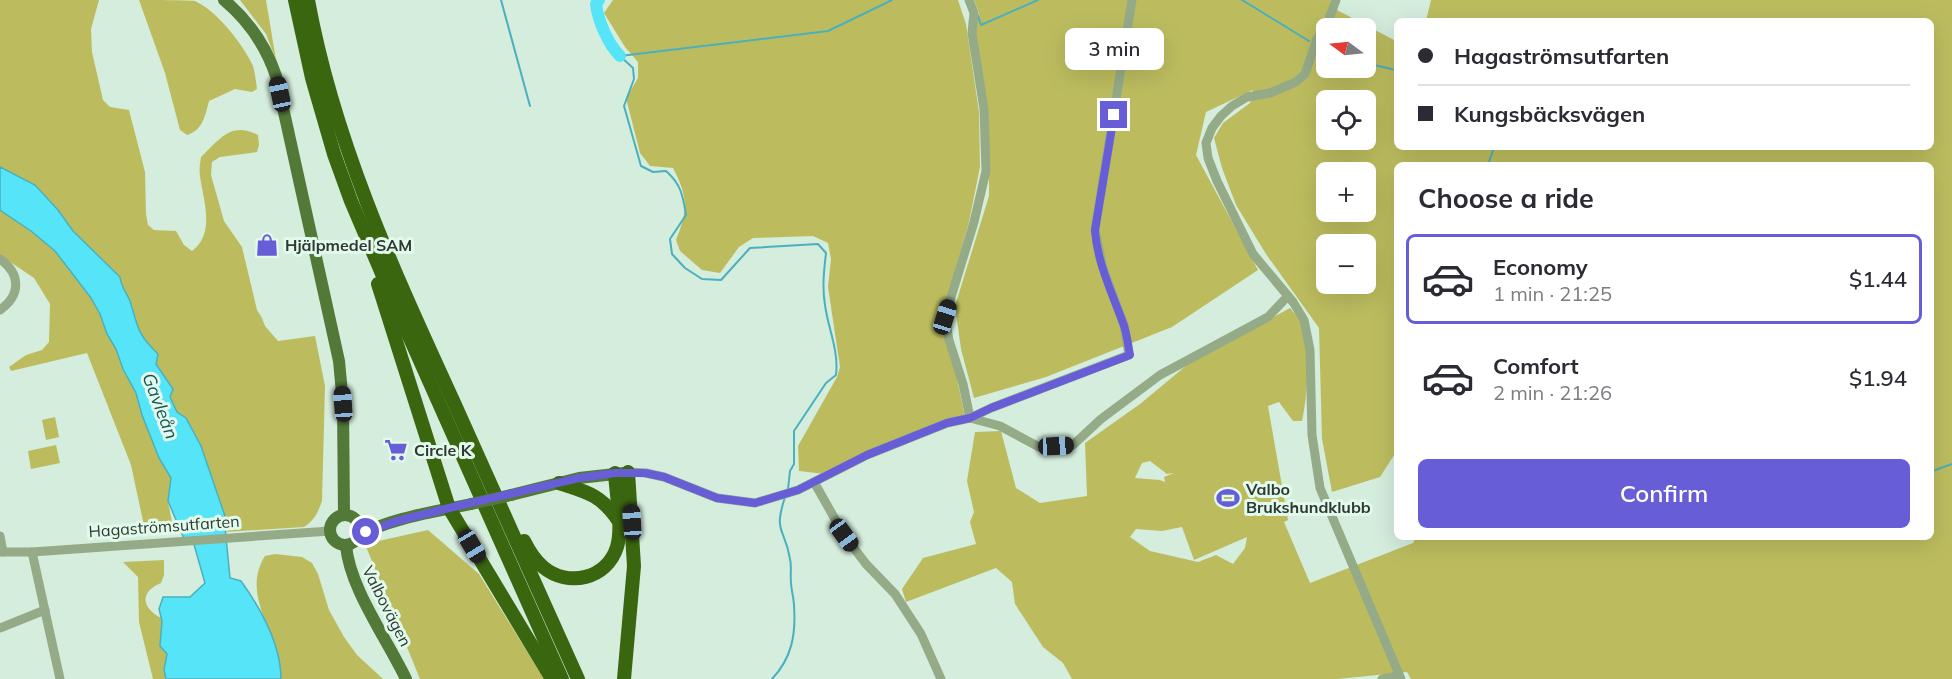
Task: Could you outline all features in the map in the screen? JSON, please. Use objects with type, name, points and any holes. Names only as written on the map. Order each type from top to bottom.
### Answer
[{"type":"highway","points":[[293,0],[334,154],[368,244],[562,679]]},
{"type":"highway","points":[[308,0],[324,74],[363,197],[410,307],[578,679]]},
{"type":"highway","points":[[368,244],[383,304],[449,508],[552,679]]},
{"type":"highway","points":[[488,477],[536,560],[551,573],[561,577],[581,578],[599,572],[608,565],[617,546],[622,473]]},
{"type":"highway","points":[[622,473],[634,566],[624,679]]},
{"type":"highway","points":[[559,483],[596,496],[618,520]]},
{"type":"main road","points":[[224,0],[249,25],[264,46],[276,76],[339,361],[343,404],[344,514]]},
{"type":"main road","points":[[397,521],[356,519],[344,514],[335,518],[330,531],[333,540],[346,545],[377,527],[397,521],[559,483],[622,473]]},
{"type":"main road","points":[[356,519],[360,527],[359,537]]},
{"type":"main road","name":"Valbovägen","points":[[346,545],[347,561],[357,585],[406,679]]},
{"type":"street","points":[[969,0],[974,13],[972,33],[984,109],[986,171],[974,222],[945,317],[970,418]]},
{"type":"street","points":[[622,473],[664,477],[717,498],[755,503],[798,490],[915,434],[970,418],[1130,355],[1124,325],[1103,268],[1095,230],[1132,0]]},
{"type":"street","points":[[1336,0],[1329,19],[1317,39],[1305,74],[1296,82],[1270,93],[1247,97],[1232,106],[1212,128],[1206,143],[1208,158],[1217,181],[1253,254],[1288,296],[1304,320],[1309,342],[1312,435],[1320,488],[1400,677],[1382,679]]},
{"type":"street","points":[[0,259],[10,267],[15,281],[13,296],[0,310]]},
{"type":"street","points":[[970,418],[1000,426],[1039,447],[1073,445],[1101,419],[1160,375],[1268,317],[1288,296]]},
{"type":"street","points":[[814,482],[844,535],[866,564],[894,594],[921,634],[941,679]]},
{"type":"street","name":"Hagaströmsutfarten","points":[[2,552],[32,552],[330,531]]},
{"type":"street","points":[[0,536],[2,552]]},
{"type":"street","points":[[32,552],[60,679]]},
{"type":"street","points":[[0,628],[45,610]]},
{"type":"shaded area","points":[[0,0],[99,0],[91,29],[92,52],[103,100],[110,107],[129,110],[145,172],[148,225],[154,230],[176,231],[184,245],[192,251],[199,244],[206,226],[200,174],[201,157],[220,138],[233,131],[249,131],[258,135],[257,152],[220,157],[212,162],[211,175],[224,221],[242,247],[257,310],[265,326],[278,341],[315,336],[325,386],[322,501],[316,516],[304,527],[225,532],[226,519],[186,419],[177,412],[156,364],[158,354],[140,332],[120,277],[73,231],[58,210],[35,185],[0,167]]},
{"type":"shaded area","points":[[139,0],[195,1],[212,12],[243,48],[253,66],[257,89],[252,92],[235,89],[209,101],[197,130],[187,135],[180,130],[165,73]]},
{"type":"shaded area","points":[[240,0],[266,0],[276,60],[266,34]]},
{"type":"shaded area","points":[[613,0],[958,0],[966,24],[979,112],[980,167],[969,222],[943,311],[965,417],[825,474],[799,471],[798,446],[837,377],[840,367],[828,287],[831,259],[828,243],[813,236],[753,238],[739,247],[720,273],[702,270],[680,251],[676,240],[683,220],[684,195],[673,168],[650,166],[640,153],[626,98],[638,78],[638,62],[625,47],[604,13]]},
{"type":"shaded area","points":[[974,0],[1331,0],[1335,9],[1352,18],[1316,18],[1316,78],[1376,78],[1376,31],[1394,40],[1394,150],[1934,150],[1934,18],[1427,18],[1431,0],[1952,0],[1952,679],[1411,679],[1407,672],[1338,679],[1072,679],[1063,663],[1043,647],[1015,604],[1012,582],[996,568],[906,602],[902,589],[923,558],[976,544],[970,522],[974,512],[967,481],[975,432],[1001,431],[1016,488],[1040,503],[1087,496],[1085,443],[1140,404],[1187,365],[1290,308],[1300,321],[1306,345],[1307,385],[1302,421],[1293,421],[1279,402],[1268,406],[1288,520],[1284,522],[1310,583],[1413,543],[1414,540],[1934,540],[1934,162],[1394,162],[1394,455],[1380,477],[1332,492],[1322,439],[1319,328],[1266,254],[1236,205],[1214,138],[1223,123],[1250,103],[1253,90],[1206,112],[1196,155],[1258,270],[1172,327],[1046,377],[974,398],[961,349],[955,306],[989,196],[989,169],[975,32],[979,13]],"holes":[[[1150,461],[1167,474],[1174,473],[1164,477],[1165,482],[1135,478],[1142,463]],[[1182,527],[1194,560],[1247,537],[1245,548],[1233,564],[1216,555],[1198,562],[1150,551],[1130,537],[1136,529],[1162,531]]]},
{"type":"shaded area","points":[[0,210],[55,251],[91,298],[100,314],[107,334],[117,349],[123,369],[136,393],[159,458],[171,478],[168,501],[174,533],[146,535],[131,465],[87,353],[11,371],[9,367],[26,355],[42,350],[49,342],[50,304],[34,278],[0,255]]},
{"type":"shaded area","points":[[55,417],[59,437],[46,440],[42,420]]},
{"type":"shaded area","points":[[56,445],[60,463],[31,469],[28,451]]},
{"type":"shaded area","points":[[428,530],[479,574],[544,679],[420,679],[365,544]]},
{"type":"shaded area","points":[[275,554],[302,557],[312,563],[318,574],[329,610],[344,637],[357,655],[383,679],[281,679],[280,663],[259,602],[257,587],[258,571],[265,556]]},
{"type":"shaded area","points":[[164,560],[164,575],[161,583],[146,595],[150,610],[161,618],[161,642],[167,654],[164,670],[166,679],[153,679],[139,622],[138,577],[123,562]]},
{"type":"water","name":"Gavleån","points":[[0,167],[35,185],[58,210],[73,231],[120,277],[140,332],[158,354],[156,364],[173,389],[170,397],[177,412],[186,418],[201,446],[226,519],[230,578],[241,581],[256,603],[274,640],[281,679],[166,679],[164,670],[167,654],[160,646],[162,621],[159,609],[163,597],[190,597],[205,583],[193,541],[185,541],[168,501],[171,478],[159,458],[136,393],[107,334],[100,314],[91,298],[55,251],[0,210]]},
{"type":"waterway","points":[[501,0],[530,106]]},
{"type":"waterway","points":[[599,0],[596,4],[601,25],[611,45],[620,56]]},
{"type":"waterway","points":[[620,56],[828,31],[892,0]]},
{"type":"waterway","points":[[978,16],[981,25],[1038,0]]},
{"type":"waterway","points":[[1242,0],[1309,41]]},
{"type":"waterway","points":[[620,56],[633,68],[634,79],[624,106],[641,166],[653,172],[666,171],[675,181],[682,196],[686,215],[670,239],[672,254],[685,268],[702,279],[721,280],[750,248],[818,244],[826,253],[824,298],[835,348],[836,375],[826,383],[794,431],[794,464],[790,471],[788,489]]},
{"type":"waterway","points":[[1376,65],[1394,70]]},
{"type":"waterway","points":[[1489,162],[1493,150]]},
{"type":"waterway","points":[[1934,471],[1952,464]]},
{"type":"waterway","points":[[772,679],[788,654],[794,626],[791,562],[780,524],[785,497]]},
{"type":"place","name":"Hjälpmedel SAM","points":[[267,245]]},
{"type":"place","name":"Circle K","points":[[396,450]]},
{"type":"place","name":"Valbo Brukshundklubb","points":[[1228,498]]},
{"type":"route","points":[[366,532],[397,521],[579,478],[628,472],[664,477],[717,498],[755,503],[798,490],[915,434],[970,418],[1107,362],[1130,355],[1124,325],[1103,268],[1095,230],[1114,115]]}]
